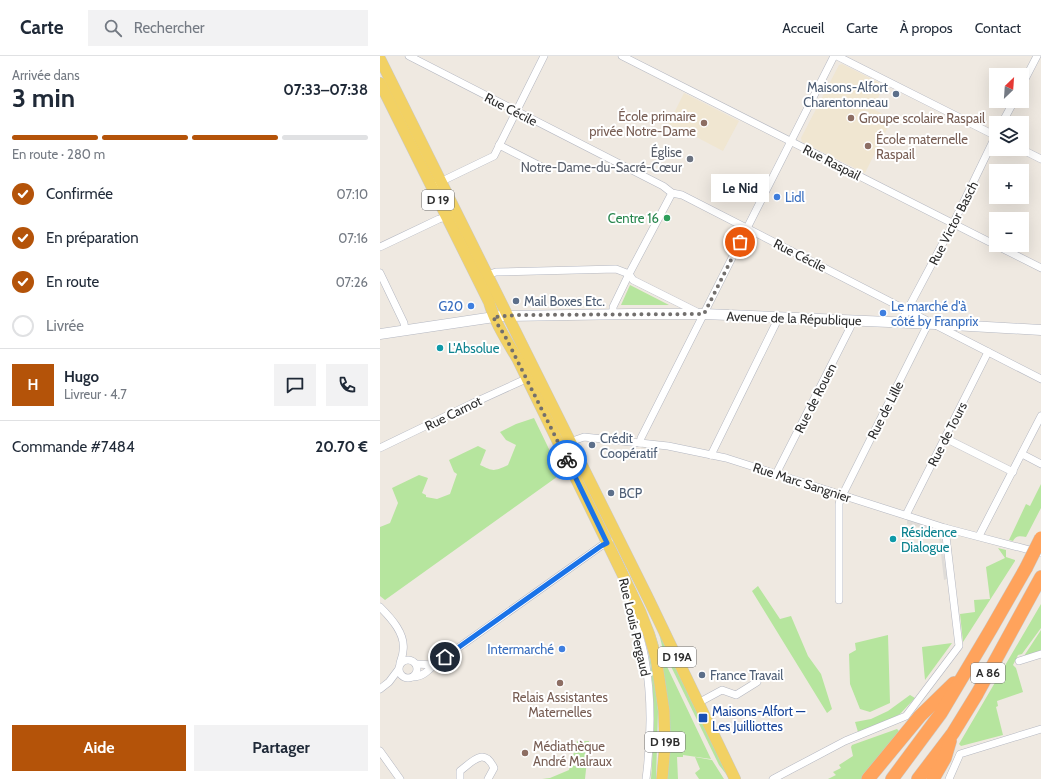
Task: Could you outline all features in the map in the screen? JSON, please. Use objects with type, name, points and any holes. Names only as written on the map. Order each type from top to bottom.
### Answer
[{"type":"highway","name":"A 86","points":[[892,779],[941,713],[1026,568],[1041,538]]},
{"type":"highway","name":"A 86","points":[[918,779],[953,733],[1041,577]]},
{"type":"highway","points":[[868,779],[920,716],[964,674]]},
{"type":"highway","points":[[876,779],[923,719],[935,701]]},
{"type":"highway","points":[[932,779],[945,758],[953,733]]},
{"type":"main road","name":"D 19","points":[[380,59],[383,73],[436,184],[446,216],[489,302],[493,317],[505,336],[526,379],[617,536]]},
{"type":"main road","name":"D 19","points":[[380,83],[436,184],[461,222],[508,315],[539,380],[607,543],[622,572]]},
{"type":"main road","name":"Avenue de la République","points":[[380,334],[508,315],[613,314],[704,314],[901,322],[1041,330]]},
{"type":"main road","points":[[526,379],[532,377],[539,380]]},
{"type":"main road","name":"D 19A","points":[[617,536],[735,779]]},
{"type":"main road","name":"D 19B","points":[[622,572],[640,611],[656,658],[664,710],[665,746],[662,779]]},
{"type":"street","name":"Rue Cécile","points":[[409,56],[663,186],[672,193],[682,195],[908,310],[931,324],[1041,379]]},
{"type":"street","points":[[436,184],[494,156],[544,56]]},
{"type":"street","name":"Rue Raspail","points":[[622,56],[1041,268]]},
{"type":"street","points":[[640,443],[640,438],[835,56],[989,133]]},
{"type":"street","points":[[1029,71],[1037,56]]},
{"type":"street","points":[[499,145],[548,170]]},
{"type":"street","name":"Rue Victor Basch","points":[[901,322],[953,224],[989,150]]},
{"type":"street","points":[[1029,153],[1041,159]]},
{"type":"street","points":[[613,314],[613,307],[629,274],[672,193]]},
{"type":"street","points":[[380,247],[446,216],[461,222]]},
{"type":"street","points":[[487,274],[496,272],[616,269],[629,274],[633,280],[693,311],[704,314]]},
{"type":"street","points":[[380,273],[404,323],[404,330]]},
{"type":"street","points":[[711,455],[779,317]]},
{"type":"street","name":"Rue de Rouen","points":[[776,474],[853,320]]},
{"type":"street","name":"Rue de Lille","points":[[839,600],[839,504],[931,324]]},
{"type":"street","name":"Rue de Tours","points":[[906,515],[988,352]]},
{"type":"street","name":"Rue Carnot","points":[[380,448],[470,404],[526,379]]},
{"type":"street","points":[[979,536],[1041,416]]},
{"type":"street","name":"Rue Marc Sangnier","points":[[565,444],[584,437],[678,448],[733,460],[945,528],[1041,553]]},
{"type":"street","points":[[945,438],[1013,472]]},
{"type":"street","points":[[1022,454],[1041,464]]},
{"type":"street","points":[[773,779],[845,741],[906,716],[958,646],[945,528]]},
{"type":"street","points":[[389,682],[404,678],[419,677],[429,671],[434,665],[617,536]]},
{"type":"street","name":"Rue Louis Pergaud","points":[[622,572],[645,659],[648,678],[650,711],[646,779]]},
{"type":"street","points":[[380,607],[402,636],[404,650],[410,660],[416,664],[434,665]]},
{"type":"street","points":[[404,650],[399,666],[400,675],[404,678]]},
{"type":"street","points":[[1019,661],[1041,654]]},
{"type":"street","points":[[380,689],[389,682],[404,660],[410,660]]},
{"type":"street","points":[[413,677],[417,670],[416,664]]},
{"type":"street","points":[[698,703],[722,690],[736,695],[757,682]]},
{"type":"street","points":[[949,779],[960,754],[1041,729]]},
{"type":"street","points":[[380,751],[400,779]]},
{"type":"street","points":[[460,779],[460,771],[478,757],[485,757],[490,760],[494,768],[488,779]]},
{"type":"shaded area","name":"Groupe scolaire Raspail","points":[[842,64],[884,85],[873,109],[892,119],[865,173],[802,142],[801,138],[839,65]]},
{"type":"shaded area","name":"École primaire privée Notre-Dame","points":[[684,93],[739,121],[723,151],[679,128],[678,129],[668,125]]},
{"type":"shaded area","points":[[907,518],[939,529],[947,579],[944,580],[939,536],[937,532],[907,524]]},
{"type":"green space","points":[[630,285],[669,305],[621,305]]},
{"type":"green space","points":[[534,418],[561,474],[385,600],[380,596],[380,527],[390,523],[398,503],[392,488],[419,475],[428,478],[422,493],[426,495],[426,497],[437,499],[450,494],[457,474],[454,472],[449,460],[478,446],[486,450],[480,465],[493,470],[508,465],[516,445],[506,440],[500,432],[516,424]]},
{"type":"green space","points":[[1041,484],[1041,508],[1026,537],[1019,536],[1013,541],[1009,540],[1026,504],[1030,506]]},
{"type":"green space","points":[[998,548],[1006,550],[1006,557],[1015,561],[963,642],[960,614],[975,612],[974,600],[990,599],[986,567],[1005,558]]},
{"type":"green space","points":[[758,586],[780,619],[791,616],[808,656],[821,674],[832,709],[827,713],[752,591]]},
{"type":"green space","points":[[1041,604],[1041,628],[1022,654],[1018,655],[1013,665],[1016,668],[1023,692],[997,701],[998,706],[996,707],[1003,735],[961,746],[959,744]]},
{"type":"green space","points":[[646,613],[662,656],[711,759],[683,755],[683,757],[677,757],[678,779],[667,779],[670,749]]},
{"type":"green space","points":[[1041,630],[1041,651],[1024,656]]},
{"type":"green space","points":[[659,633],[730,779],[719,765],[663,650]]},
{"type":"green space","points":[[888,635],[890,703],[870,712],[860,709],[850,684],[849,654],[856,650],[855,643]]},
{"type":"green space","points":[[952,643],[925,680],[922,647]]},
{"type":"green space","points":[[648,650],[656,689],[658,711],[656,779],[651,779],[653,698],[651,666]]},
{"type":"green space","points":[[910,695],[915,698],[900,714],[883,723],[858,732],[855,722],[871,719],[888,711]]},
{"type":"green space","points":[[897,729],[901,733],[861,779],[828,779],[836,775],[833,772],[841,768],[839,765],[853,756],[852,745]]},
{"type":"green space","points":[[577,741],[589,741],[585,779],[542,779],[550,778],[569,770]]},
{"type":"green space","points":[[695,757],[712,760],[724,779],[699,779],[695,773],[700,769]]},
{"type":"way so far","points":[[567,460],[518,360],[493,317],[518,315],[704,314],[740,242]]},
{"type":"place","name":"Maisons-Alfort Charentonneau","points":[[896,94]]},
{"type":"place","name":"Groupe scolaire Raspail","points":[[851,118]]},
{"type":"place","name":"École primaire privée Notre-Dame","points":[[704,123]]},
{"type":"place","name":"École maternelle Raspail","points":[[868,146]]},
{"type":"place","name":"Église Notre-Dame-du-Sacré-Cœur","points":[[690,159]]},
{"type":"place","name":"Lidl","points":[[777,197]]},
{"type":"place","name":"Centre 16","points":[[667,218]]},
{"type":"place","name":"Le Nid","points":[[740,242]]},
{"type":"place","name":"Mail Boxes Etc.","points":[[516,301]]},
{"type":"place","name":"G20","points":[[471,306]]},
{"type":"place","name":"Le marché d'à côté by Franprix","points":[[883,313]]},
{"type":"place","name":"L'Absolue","points":[[440,348]]},
{"type":"place","name":"Crédit Coopératif","points":[[592,445]]},
{"type":"place","name":"BCP","points":[[611,493]]},
{"type":"place","name":"Résidence Dialogue","points":[[893,539]]},
{"type":"place","name":"Intermarché","points":[[562,649]]},
{"type":"place","name":"France Travail","points":[[702,675]]},
{"type":"place","name":"Relais Assistantes Maternelles","points":[[560,683]]},
{"type":"place","name":"Maisons-Alfort — Les Juilliottes","points":[[703,718]]},
{"type":"place","name":"Médiathèque André Malraux","points":[[525,753]]},
{"type":"route","points":[[445,657],[607,543],[567,460]]}]
